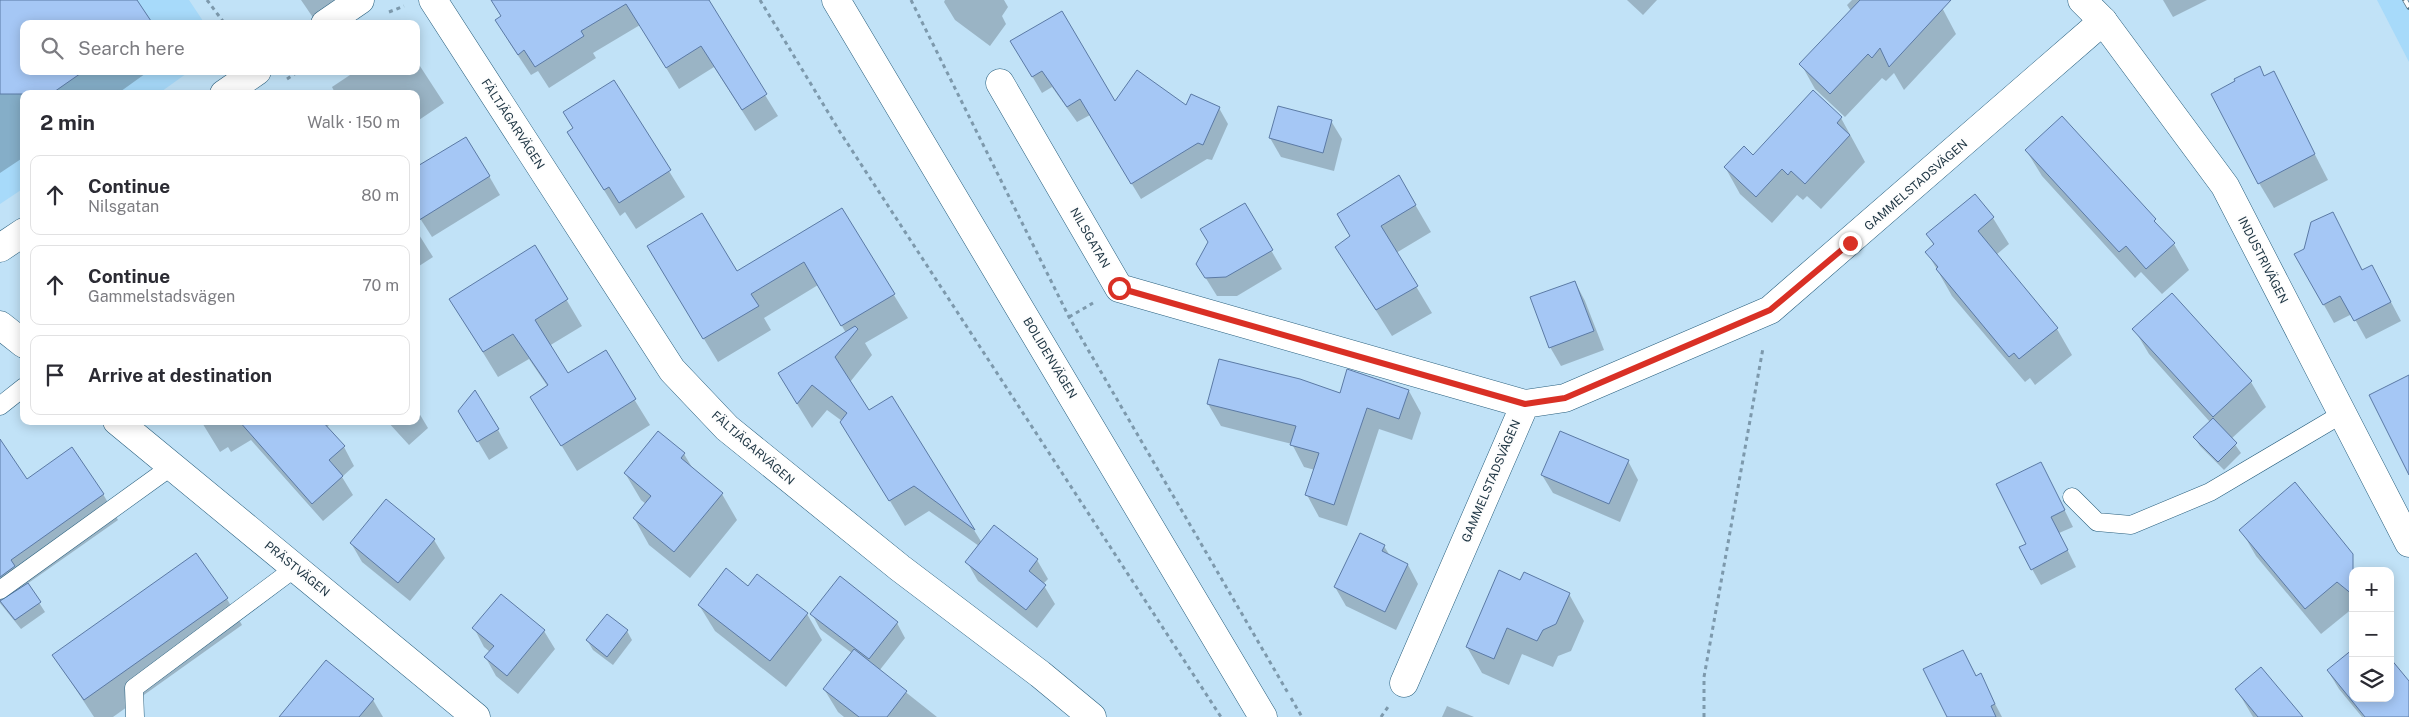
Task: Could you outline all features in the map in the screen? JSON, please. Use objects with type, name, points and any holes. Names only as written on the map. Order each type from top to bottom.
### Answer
[{"type":"street","points":[[332,20],[360,0]]},
{"type":"street","name":"BOLIDENVÄGEN","points":[[836,0],[1263,717]]},
{"type":"street","name":"INDUSTRIVÄGEN","points":[[2082,0],[2103,21],[2225,186],[2409,543]]},
{"type":"street","name":"FÄLTJÄGARVÄGEN","points":[[421,2],[672,370],[734,434],[900,568],[1040,674],[1092,717]]},
{"type":"street","name":"GAMMELSTADSVÄGEN","points":[[1404,683],[1525,404],[1565,398],[1770,310],[2103,21]]},
{"type":"street","points":[[230,90],[251,75]]},
{"type":"street","name":"NILSGATAN","points":[[1000,83],[1119,288],[1525,404]]},
{"type":"street","points":[[0,248],[20,235]]},
{"type":"street","points":[[0,324],[20,341]]},
{"type":"street","name":"PRÄSTVÄGEN","points":[[122,425],[476,717]]},
{"type":"lane","points":[[0,406],[20,390]]},
{"type":"lane","points":[[2072,497],[2097,522],[2131,525],[2210,492],[2342,414]]},
{"type":"lane","points":[[0,590],[172,466]]},
{"type":"lane","points":[[135,717],[134,688],[295,568]]},
{"type":"path","points":[[207,0],[222,20]]},
{"type":"path","points":[[760,0],[846,140],[1221,717]]},
{"type":"path","points":[[911,0],[1070,317],[1302,717]]},
{"type":"path","points":[[384,14],[421,2]]},
{"type":"path","points":[[1704,717],[1704,676],[1770,310]]},
{"type":"shaded area","points":[[0,0],[189,0],[202,20],[20,20],[20,75],[184,75],[164,90],[20,90],[20,191],[0,204]]},
{"type":"shaded area","points":[[2377,0],[2409,0],[2409,62]]},
{"type":"building","points":[[0,0],[137,0],[150,20],[20,20],[20,75],[78,75],[57,90],[20,90],[20,94],[0,94]]},
{"type":"building","points":[[491,0],[709,0],[767,94],[742,110],[701,46],[666,68],[626,4],[581,31],[584,36],[535,67],[524,50],[518,55],[495,20],[501,16]]},
{"type":"building","points":[[1860,0],[1951,0],[1889,67],[1880,48],[1872,58],[1868,54],[1830,94],[1799,64]]},
{"type":"building","points":[[1062,11],[1115,101],[1137,70],[1186,105],[1191,94],[1220,107],[1203,145],[1198,143],[1131,184],[1080,99],[1067,107],[1042,71],[1032,77],[1010,41]]},
{"type":"building","points":[[2260,66],[2264,76],[2274,71],[2315,154],[2258,184],[2211,94],[2235,81],[2234,79]]},
{"type":"building","points":[[614,80],[671,170],[619,203],[609,187],[604,190],[567,132],[573,128],[563,112]]},
{"type":"building","points":[[1813,90],[1842,117],[1837,123],[1850,135],[1805,184],[1791,171],[1788,175],[1782,169],[1756,197],[1724,167],[1744,146],[1753,155]]},
{"type":"building","points":[[1278,106],[1332,120],[1323,153],[1269,138]]},
{"type":"building","points":[[2062,116],[2156,219],[2154,221],[2175,243],[2146,269],[2126,246],[2119,252],[2025,150]]},
{"type":"building","points":[[466,137],[490,176],[420,220],[420,165]]},
{"type":"building","points":[[1399,175],[1416,205],[1381,226],[1418,286],[1376,310],[1335,247],[1350,236],[1337,214]]},
{"type":"building","points":[[1975,194],[1994,217],[1978,231],[2058,328],[2019,359],[2014,353],[2009,357],[1936,269],[1938,267],[1925,252],[1934,244],[1926,234]]},
{"type":"building","points":[[1245,203],[1273,250],[1226,277],[1205,278],[1196,264],[1208,242],[1200,229]]},
{"type":"building","points":[[842,208],[895,294],[841,326],[804,262],[751,294],[759,306],[703,339],[647,246],[702,213],[737,271]]},
{"type":"building","points":[[2333,212],[2362,270],[2372,265],[2391,302],[2354,321],[2340,296],[2323,305],[2294,254],[2304,249],[2311,222]]},
{"type":"building","points":[[535,245],[568,299],[535,320],[568,373],[606,350],[636,399],[561,446],[530,397],[548,385],[513,334],[483,352],[449,299]]},
{"type":"building","points":[[1575,281],[1594,331],[1549,348],[1530,297]]},
{"type":"building","points":[[2172,293],[2252,381],[2213,417],[2132,329]]},
{"type":"building","points":[[855,326],[858,329],[835,357],[869,410],[892,396],[975,530],[914,486],[889,501],[840,422],[847,413],[812,385],[797,404],[778,373]]},
{"type":"building","points":[[1219,359],[1300,379],[1340,393],[1347,369],[1409,390],[1399,419],[1367,408],[1334,505],[1305,495],[1319,453],[1290,445],[1296,426],[1207,404]]},
{"type":"building","points":[[2409,375],[2409,475],[2369,395]]},
{"type":"building","points":[[475,390],[499,429],[477,442],[458,411]]},
{"type":"building","points":[[2213,418],[2237,443],[2218,462],[2193,437]]},
{"type":"building","points":[[243,425],[326,425],[345,446],[329,460],[343,476],[312,504]]},
{"type":"building","points":[[658,431],[685,453],[681,458],[723,493],[674,552],[633,518],[651,496],[624,473]]},
{"type":"building","points":[[1560,431],[1629,460],[1609,504],[1541,475]]},
{"type":"building","points":[[0,439],[27,479],[72,447],[104,494],[11,560],[15,566],[0,577]]},
{"type":"building","points":[[2041,462],[2065,510],[2051,517],[2068,550],[2031,570],[2019,547],[2026,544],[1996,484]]},
{"type":"building","points":[[2295,482],[2353,554],[2353,567],[2349,567],[2349,592],[2337,582],[2305,609],[2239,530]]},
{"type":"building","points":[[386,499],[435,539],[398,583],[350,543]]},
{"type":"building","points":[[994,525],[1038,559],[1029,571],[1046,585],[1026,610],[965,562]]},
{"type":"building","points":[[1360,533],[1385,545],[1382,551],[1408,564],[1385,612],[1334,587]]},
{"type":"building","points":[[196,553],[228,598],[84,700],[52,655]]},
{"type":"building","points":[[726,568],[748,586],[757,574],[808,613],[770,661],[698,605]]},
{"type":"building","points":[[1499,570],[1520,580],[1524,572],[1570,593],[1556,624],[1543,630],[1537,641],[1507,628],[1494,659],[1466,647]]},
{"type":"building","points":[[840,576],[898,622],[869,659],[810,614]]},
{"type":"building","points":[[28,583],[41,602],[15,620],[0,601]]},
{"type":"building","points":[[501,594],[545,630],[507,676],[484,657],[494,646],[472,628]]},
{"type":"building","points":[[607,614],[628,630],[607,657],[586,640]]},
{"type":"building","points":[[854,649],[907,691],[887,717],[859,717],[823,689]]},
{"type":"building","points":[[1963,650],[1976,676],[1981,673],[1995,704],[1991,706],[1996,717],[1947,717],[1923,669]]},
{"type":"building","points":[[2349,652],[2349,697],[2327,670]]},
{"type":"building","points":[[326,660],[374,699],[359,717],[279,717]]},
{"type":"building","points":[[2394,663],[2409,681],[2409,717],[2365,717],[2353,702],[2394,702]]},
{"type":"building","points":[[2261,667],[2303,717],[2258,717],[2235,689]]},
{"type":"railway","points":[[2405,0],[2409,7]]},
{"type":"route","points":[[1119,288],[1525,404],[1565,398],[1770,310],[1850,243]]}]
